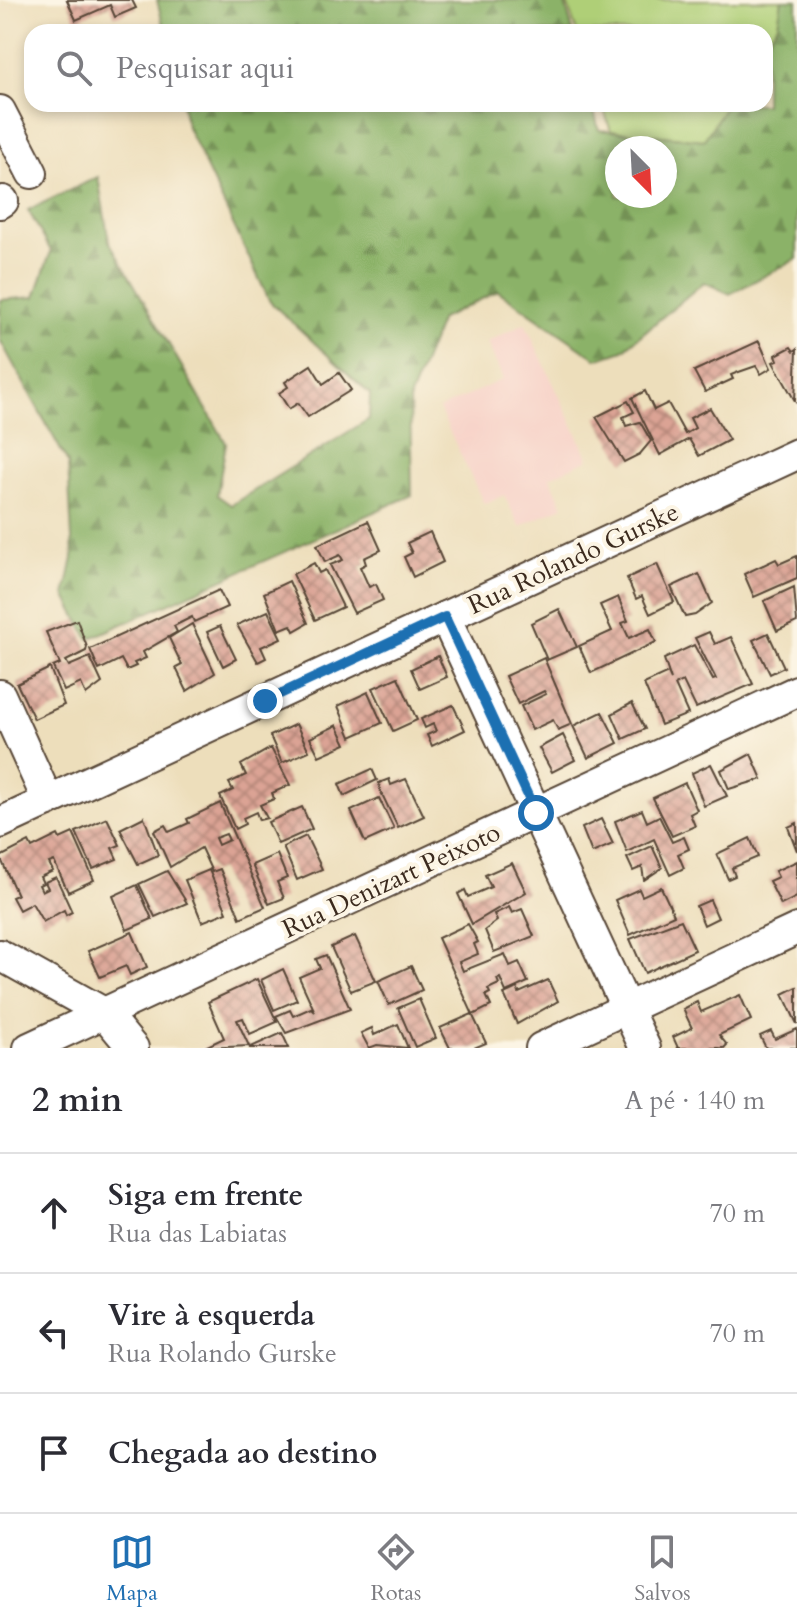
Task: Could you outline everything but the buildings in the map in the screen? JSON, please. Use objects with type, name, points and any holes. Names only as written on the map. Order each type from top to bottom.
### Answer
[{"type":"street","points":[[0,111],[32,173]]},
{"type":"street","name":"Rua Rolando Gurske","points":[[0,823],[797,454]]},
{"type":"street","points":[[445,617],[645,1048]]},
{"type":"street","name":"Rua Denizart Peixoto","points":[[29,1048],[797,691]]},
{"type":"street","points":[[0,695],[48,801]]},
{"type":"street","points":[[541,1048],[797,929]]},
{"type":"street","points":[[0,955],[104,1013],[133,1048]]},
{"type":"shaded area","points":[[525,323],[589,459],[550,477],[563,506],[520,527],[504,495],[484,504],[439,409],[503,379],[487,342]]},
{"type":"green space","points":[[157,0],[564,0],[571,24],[163,24]]},
{"type":"green space","points":[[566,0],[782,0],[778,24],[773,32],[773,24],[574,24]]},
{"type":"green space","points":[[782,0],[797,0],[797,259],[730,294],[704,282],[623,350],[597,359],[498,291],[441,319],[410,397],[412,495],[89,639],[65,595],[73,558],[68,463],[0,340],[0,300],[35,297],[51,251],[28,210],[98,177],[109,241],[226,443],[217,495],[231,505],[369,419],[370,394],[270,302],[187,127],[184,112],[594,112],[599,130],[662,136],[605,136],[605,208],[677,208],[677,137],[704,140],[722,112],[773,112],[773,32],[778,24]]},
{"type":"green space","points":[[605,112],[722,112],[704,140],[611,131]]},
{"type":"route","points":[[265,701],[445,617],[536,813]]}]
